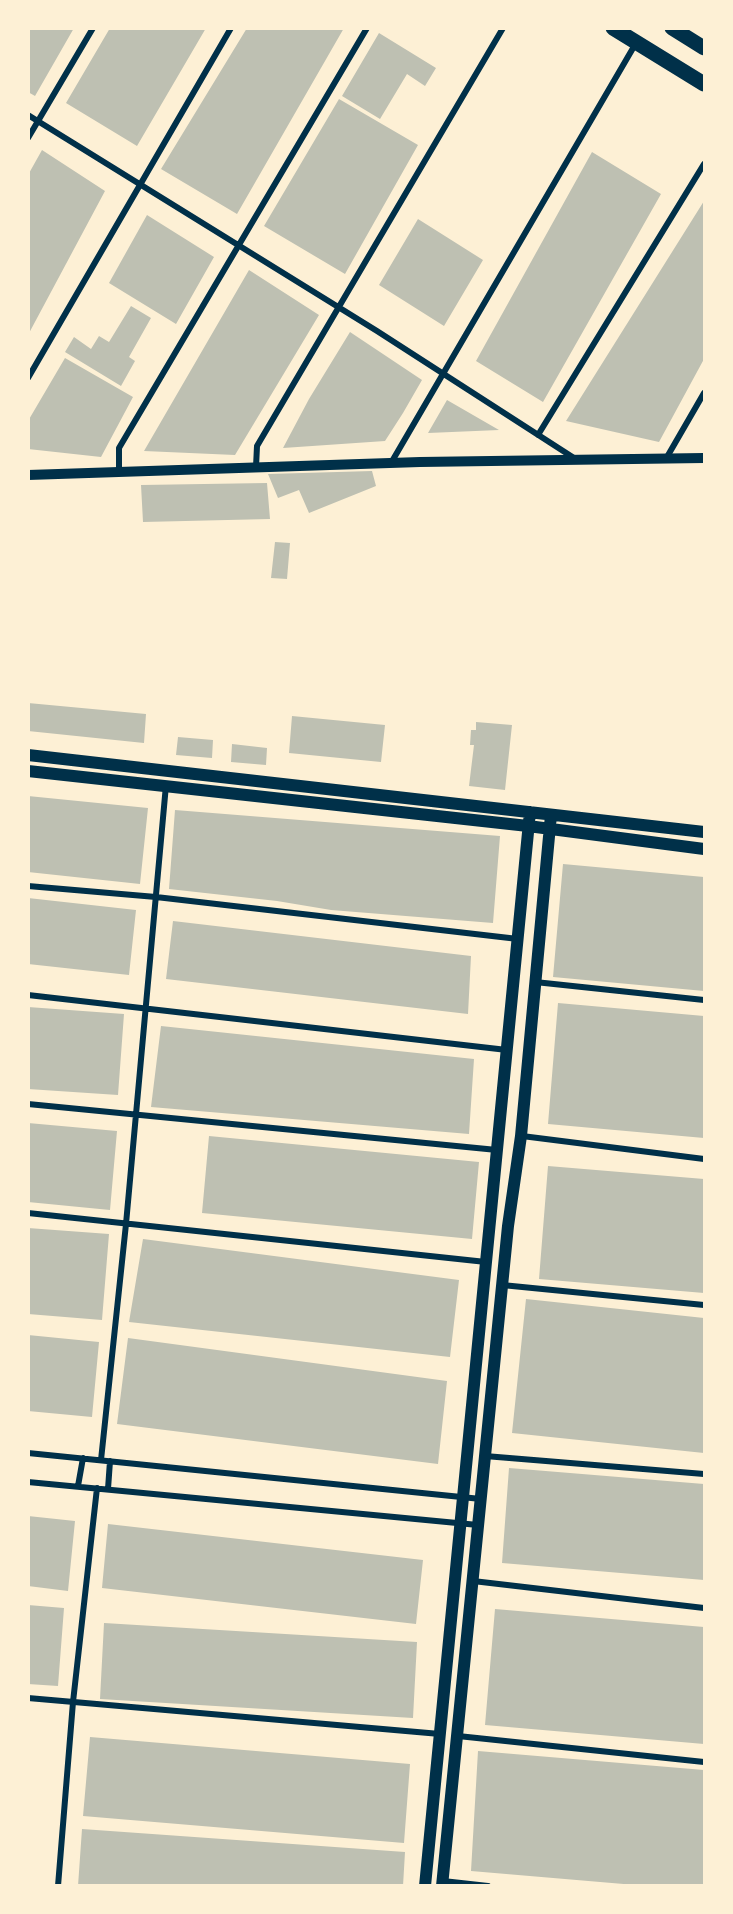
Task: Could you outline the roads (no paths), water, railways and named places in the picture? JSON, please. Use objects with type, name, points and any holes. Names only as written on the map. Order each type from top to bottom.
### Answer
[{"type":"main road","points":[[613,28],[705,84]]},
{"type":"main road","points":[[672,28],[705,48]]},
{"type":"main road","points":[[28,755],[705,832]]},
{"type":"main road","points":[[28,771],[528,826],[705,849]]},
{"type":"main road","points":[[425,1886],[530,812]]},
{"type":"main road","points":[[442,1883],[508,1226],[521,1136],[551,815]]},
{"type":"main road","points":[[511,1010],[531,1012]]},
{"type":"main road","points":[[490,1224],[508,1226]]},
{"type":"main road","points":[[435,1779],[453,1781]]},
{"type":"street","points":[[28,138],[93,28]]},
{"type":"street","points":[[28,378],[231,28]]},
{"type":"street","points":[[119,470],[119,448],[367,28]]},
{"type":"street","points":[[256,467],[257,446],[503,28]]},
{"type":"street","points":[[391,463],[636,42]]},
{"type":"street","points":[[28,115],[339,308],[576,459]]},
{"type":"street","points":[[538,435],[705,164]]},
{"type":"street","points":[[667,457],[705,393]]},
{"type":"street","points":[[28,475],[119,470],[391,463],[705,458]]},
{"type":"street","points":[[101,1460],[126,1224],[166,785]]},
{"type":"street","points":[[28,886],[156,897],[518,939]]},
{"type":"street","points":[[535,982],[705,999]]},
{"type":"street","points":[[28,994],[507,1050]]},
{"type":"street","points":[[28,1104],[497,1149]]},
{"type":"street","points":[[521,1136],[705,1159]]},
{"type":"street","points":[[28,1213],[486,1262]]},
{"type":"street","points":[[502,1286],[705,1305]]},
{"type":"street","points":[[28,1452],[481,1499]]},
{"type":"street","points":[[485,1456],[705,1474]]},
{"type":"street","points":[[78,1486],[83,1458]]},
{"type":"street","points":[[108,1489],[110,1461]]},
{"type":"street","points":[[28,1482],[478,1525]]},
{"type":"street","points":[[58,1886],[74,1702],[97,1488]]},
{"type":"street","points":[[473,1581],[705,1608]]},
{"type":"street","points":[[28,1698],[440,1734]]},
{"type":"street","points":[[457,1736],[705,1762]]},
{"type":"street","points":[[442,1883],[488,1886]]}]
